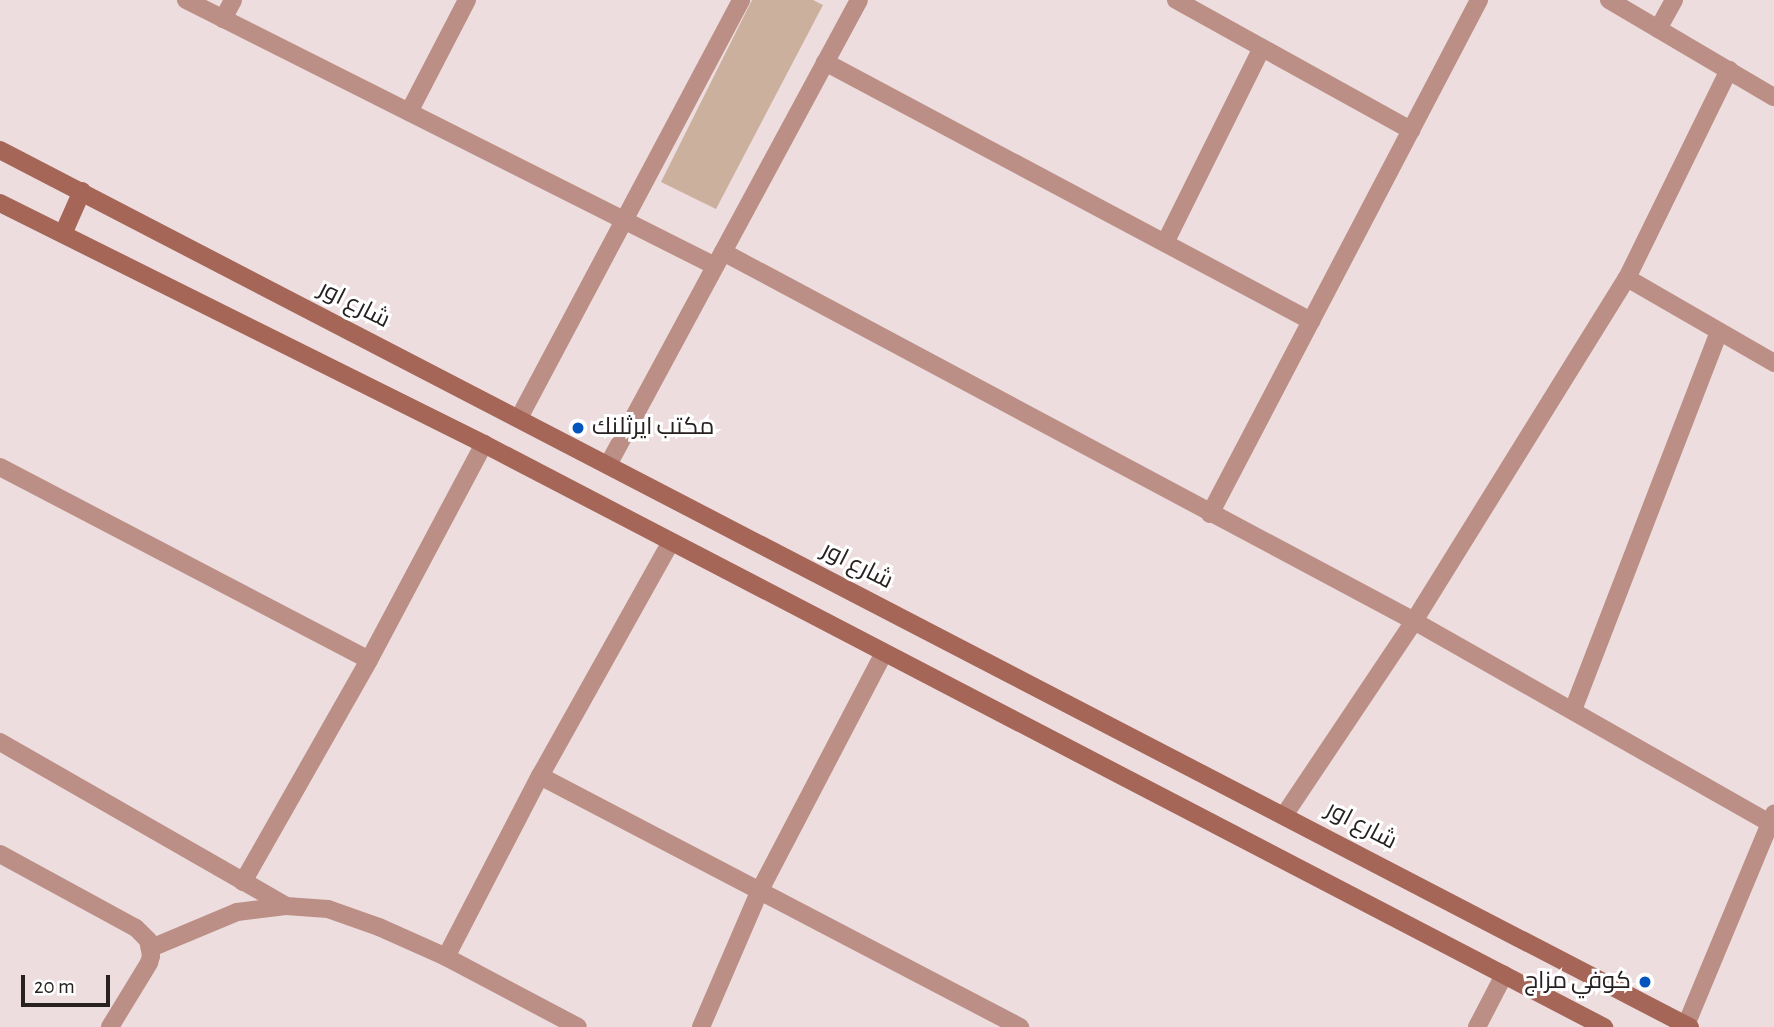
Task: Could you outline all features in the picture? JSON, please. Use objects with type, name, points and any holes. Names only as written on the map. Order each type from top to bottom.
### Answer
[{"type":"street","points":[[186,0],[625,219],[719,259],[1414,621],[1772,818],[1688,1026]]},
{"type":"street","points":[[223,19],[233,0]]},
{"type":"street","points":[[409,111],[467,0]]},
{"type":"street","points":[[519,418],[741,0]]},
{"type":"street","points":[[608,465],[859,0]]},
{"type":"street","points":[[1176,0],[1411,130]]},
{"type":"street","points":[[1210,514],[1479,0]]},
{"type":"street","points":[[1609,0],[1774,97]]},
{"type":"street","points":[[1658,29],[1674,0]]},
{"type":"street","points":[[1166,243],[1262,48]]},
{"type":"street","points":[[825,62],[1311,321]]},
{"type":"street","points":[[1285,814],[1414,621],[1627,278],[1729,71]]},
{"type":"street","name":"شارع اور","points":[[0,150],[1285,814],[1688,1026]]},
{"type":"street","points":[[63,234],[82,191]]},
{"type":"street","points":[[0,203],[484,444],[1604,1027]]},
{"type":"street","points":[[1627,278],[1774,363]]},
{"type":"street","points":[[1573,710],[1719,332]]},
{"type":"street","points":[[243,882],[369,660],[484,444]]},
{"type":"street","points":[[0,467],[369,660]]},
{"type":"street","points":[[446,957],[540,776],[671,542]]},
{"type":"street","points":[[701,1027],[760,890],[884,653]]},
{"type":"street","points":[[0,742],[286,906]]},
{"type":"street","points":[[540,776],[1020,1027]]},
{"type":"street","points":[[0,854],[143,933],[151,948],[149,963],[110,1027]]},
{"type":"street","points":[[151,948],[222,916],[286,906],[328,909],[379,927],[446,957],[579,1027]]},
{"type":"street","points":[[1477,1027],[1504,975]]},
{"type":"shaded area","points":[[752,0],[813,0],[823,5],[716,209],[661,182]]},
{"type":"place","name":"مكتب ايرثلنك","points":[[578,428]]},
{"type":"place","name":"كوفي مزاج","points":[[1645,982]]}]
